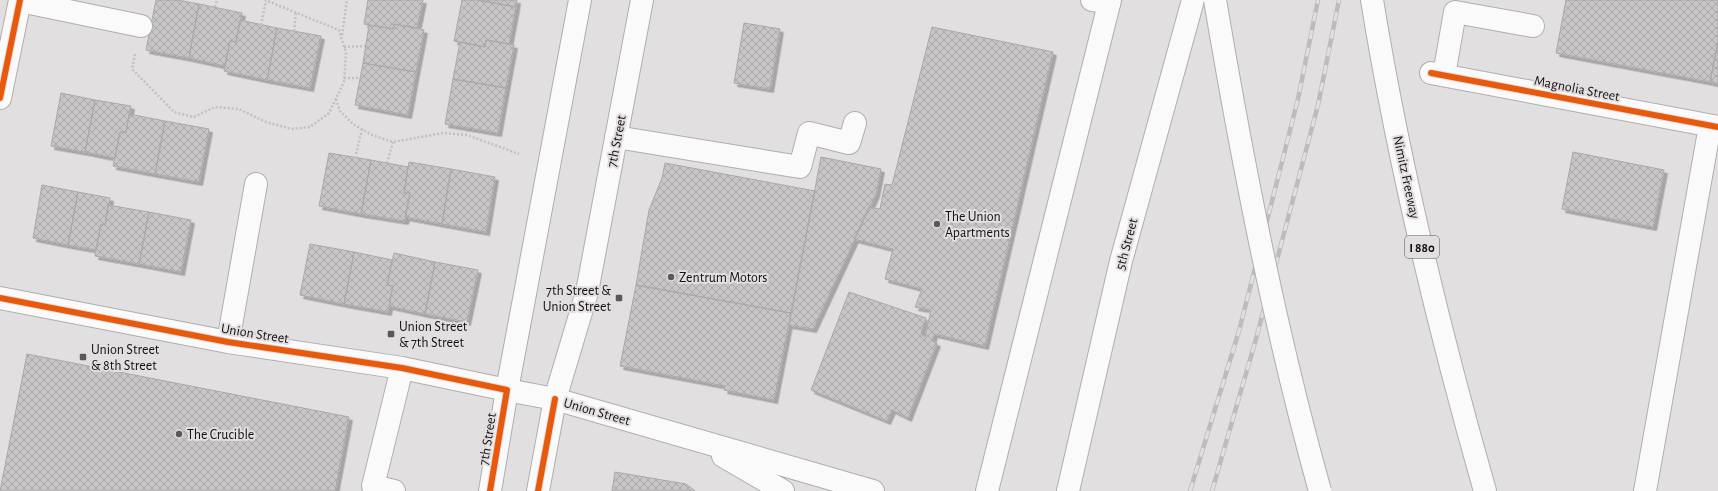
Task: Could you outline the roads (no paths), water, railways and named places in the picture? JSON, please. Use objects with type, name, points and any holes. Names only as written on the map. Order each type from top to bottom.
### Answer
[{"type":"main road","name":"7th Street","points":[[490,491],[507,390],[580,0]]},
{"type":"main road","name":"7th Street","points":[[538,491],[555,399],[588,292],[642,0]]},
{"type":"main road","name":"5th Street","points":[[1068,491],[1121,261],[1193,0]]},
{"type":"main road","points":[[1215,0],[1251,202],[1295,393],[1320,491]]},
{"type":"main road","name":"Nimitz Freeway","points":[[1372,0],[1415,216],[1451,367],[1485,491]]},
{"type":"main road","points":[[0,98],[20,1],[141,26]]},
{"type":"main road","points":[[987,491],[1104,1]]},
{"type":"main road","name":"Magnolia Street","points":[[1533,26],[1455,12],[1437,74],[1714,127]]},
{"type":"main road","points":[[616,137],[800,167],[809,133],[849,143],[855,123]]},
{"type":"main road","points":[[1645,491],[1714,127]]},
{"type":"main road","points":[[228,342],[256,184]]},
{"type":"main road","name":"Union Street","points":[[0,298],[228,342],[402,368],[555,399],[873,491]]},
{"type":"main road","points":[[394,491],[373,486],[402,368]]},
{"type":"main road","name":"Union Street","points":[[696,440],[783,491]]},
{"type":"railway","points":[[1190,491],[1239,331],[1298,99],[1318,0]]},
{"type":"railway","points":[[1212,491],[1256,339],[1318,105],[1339,0]]},
{"type":"place","name":"The Union Apartments","points":[[937,224]]},
{"type":"place","name":"Zentrum Motors","points":[[671,277]]},
{"type":"place","name":"7th Street & Union Street","points":[[619,298]]},
{"type":"place","name":"Union Street & 7th Street","points":[[391,334]]},
{"type":"place","name":"Union Street & 8th Street","points":[[83,357]]},
{"type":"place","name":"The Crucible","points":[[179,434]]}]
